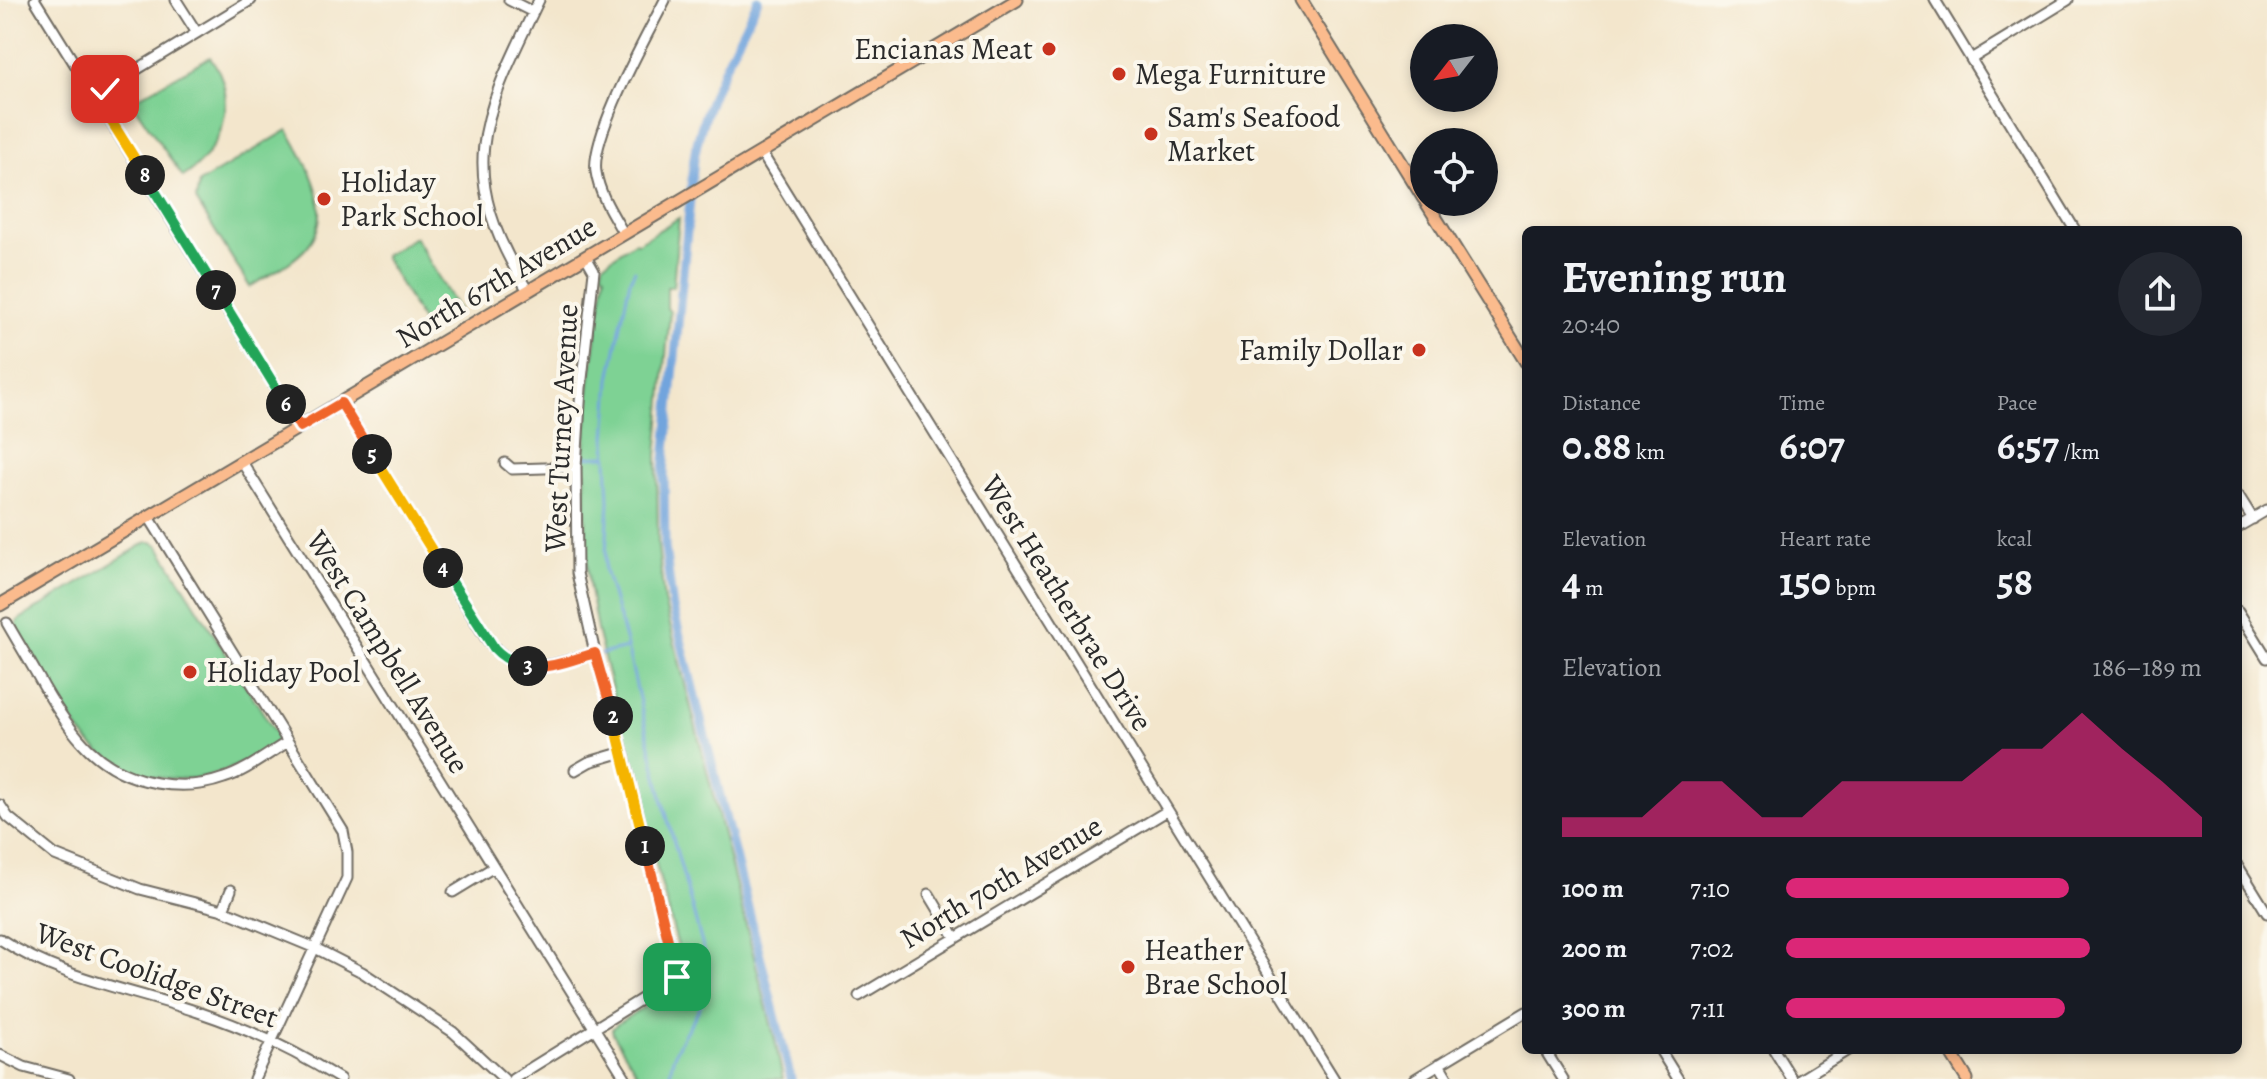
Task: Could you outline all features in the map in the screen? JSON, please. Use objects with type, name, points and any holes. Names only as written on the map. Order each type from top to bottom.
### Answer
[{"type":"main road","name":"North 67th Avenue","points":[[0,605],[1017,0]]},
{"type":"main road","points":[[1301,0],[1410,176]]},
{"type":"main road","points":[[1435,216],[1522,356]]},
{"type":"main road","points":[[1951,1054],[1967,1079]]},
{"type":"street","points":[[35,0],[300,427]]},
{"type":"street","points":[[176,0],[197,33]]},
{"type":"street","points":[[95,95],[251,0]]},
{"type":"street","points":[[509,0],[533,12]]},
{"type":"street","points":[[528,291],[498,238],[485,196],[482,164],[490,109],[539,0]]},
{"type":"street","points":[[624,234],[598,184],[595,158],[604,129],[665,0]]},
{"type":"street","points":[[1935,0],[2073,226]]},
{"type":"street","points":[[1971,59],[2068,0]]},
{"type":"street","name":"West Heatherbrae Drive","points":[[761,152],[1334,1079]]},
{"type":"street","name":"West Turney Avenue","points":[[586,257],[594,271],[576,467],[577,573],[677,977],[595,1028]]},
{"type":"street","points":[[341,403],[486,638],[500,655],[519,665],[537,668],[595,653]]},
{"type":"street","name":"West Campbell Avenue","points":[[242,462],[626,1079]]},
{"type":"street","points":[[505,463],[512,469],[576,467]]},
{"type":"street","points":[[2242,501],[2253,519]]},
{"type":"street","points":[[2242,525],[2267,510]]},
{"type":"street","points":[[149,517],[343,831],[347,852],[347,878],[254,1079]]},
{"type":"street","points":[[2242,617],[2267,658]]},
{"type":"street","points":[[7,623],[69,727],[107,765],[131,777],[168,785],[201,784],[226,778],[288,742]]},
{"type":"street","points":[[575,770],[589,762],[623,752]]},
{"type":"street","points":[[0,805],[8,817],[55,855],[140,889],[223,910],[315,948],[362,972],[453,1032],[504,1079]]},
{"type":"street","name":"North 70th Avenue","points":[[859,996],[1167,811]]},
{"type":"street","points":[[453,892],[494,867]]},
{"type":"street","points":[[2242,872],[2267,913]]},
{"type":"street","points":[[223,910],[231,890]]},
{"type":"street","points":[[929,894],[955,937]]},
{"type":"street","name":"West Coolidge Street","points":[[0,939],[58,969],[199,1012],[272,1042],[340,1079]]},
{"type":"street","points":[[1415,1079],[1522,1017]]},
{"type":"street","points":[[513,1079],[595,1028]]},
{"type":"street","points":[[1547,1054],[1563,1079]]},
{"type":"street","points":[[1662,1054],[1678,1079]]},
{"type":"street","points":[[1776,1054],[1792,1079]]},
{"type":"street","points":[[1801,1079],[1842,1054]]},
{"type":"street","points":[[0,1055],[24,1067],[69,1079]]},
{"type":"street","points":[[1439,1064],[1448,1079]]},
{"type":"green space","points":[[210,57],[224,89],[226,106],[223,122],[208,153],[183,177],[135,107],[135,99]]},
{"type":"green space","points":[[288,130],[311,173],[320,203],[320,218],[316,233],[301,253],[250,287],[196,200],[199,183]]},
{"type":"green space","points":[[679,218],[673,287],[667,287],[667,308],[670,312],[657,455],[658,545],[664,601],[783,1079],[641,1079],[612,1029],[660,997],[683,987],[688,978],[687,963],[679,950],[597,630],[589,584],[585,449],[589,389],[605,275],[602,272],[603,264],[634,242],[638,243]]},
{"type":"green space","points":[[415,237],[458,310],[426,328],[384,256]]},
{"type":"green space","points":[[147,542],[158,545],[277,735],[276,742],[269,748],[215,774],[175,779],[155,777],[118,764],[101,753],[73,723],[17,629],[20,619]]},
{"type":"waterway","points":[[758,0],[712,96],[694,158],[664,471],[665,547],[673,608],[791,1079]]},
{"type":"waterway","points":[[635,270],[630,280],[610,379],[606,439],[609,501],[605,570],[707,962],[705,994],[677,1048],[670,1079]]},
{"type":"waterway","points":[[581,457],[605,456]]},
{"type":"waterway","points":[[601,654],[627,648]]},
{"type":"waterway","points":[[685,970],[708,967]]},
{"type":"place","name":"Encianas Meat","points":[[1049,49]]},
{"type":"place","name":"Mega Furniture","points":[[1119,74]]},
{"type":"place","name":"Sam's Seafood Market","points":[[1151,134]]},
{"type":"place","name":"Holiday Park School","points":[[324,199]]},
{"type":"place","name":"Family Dollar","points":[[1419,350]]},
{"type":"place","name":"Holiday Pool","points":[[190,672]]},
{"type":"place","name":"Heather Brae School","points":[[1128,967]]},
{"type":"route","points":[[105,89],[95,95],[300,427],[341,403],[486,638],[500,655],[519,665],[537,668],[595,653],[623,752],[677,977]]}]
